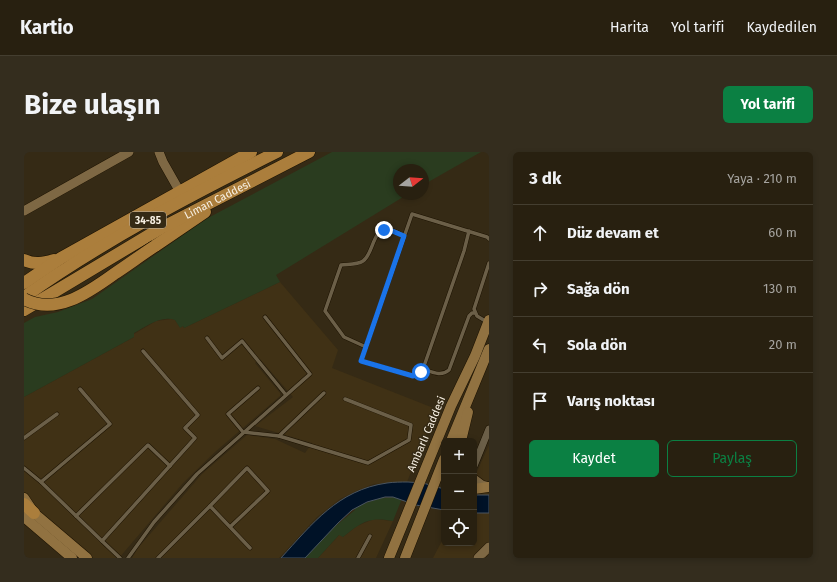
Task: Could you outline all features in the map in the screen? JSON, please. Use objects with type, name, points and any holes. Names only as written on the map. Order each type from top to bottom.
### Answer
[{"type":"highway","points":[[24,283],[61,258],[251,152]]},
{"type":"highway","name":"Liman Caddesi","points":[[24,298],[70,266],[152,218],[277,152]]},
{"type":"highway","name":"Liman Caddesi","points":[[24,310],[161,228],[309,152]]},
{"type":"highway","points":[[24,298],[42,304],[53,304],[68,302],[82,296],[215,206],[274,169]]},
{"type":"highway","points":[[24,260],[41,263],[61,258]]},
{"type":"highway","points":[[24,504],[29,515]]},
{"type":"main road","name":"Ambarlı Caddesi","points":[[389,558],[450,406],[475,356],[489,321]]},
{"type":"main road","points":[[452,438],[489,349]]},
{"type":"main road","points":[[462,438],[466,424],[471,393]]},
{"type":"main road","points":[[405,558],[441,467]]},
{"type":"main road","points":[[477,489],[488,487]]},
{"type":"main road","points":[[24,498],[29,515],[72,558]]},
{"type":"main road","points":[[29,515],[87,558]]},
{"type":"street","points":[[24,211],[129,152]]},
{"type":"street","points":[[152,152],[163,162]]},
{"type":"street","points":[[159,152],[180,192]]},
{"type":"street","points":[[477,459],[489,430]]},
{"type":"street","points":[[477,483],[488,487]]},
{"type":"street","points":[[478,558],[489,547]]},
{"type":"lane","points":[[469,231],[464,251],[423,370],[419,374],[413,376],[361,361],[412,214],[469,231],[489,239]]},
{"type":"lane","points":[[366,347],[344,337],[325,311],[341,265],[359,263],[366,258],[377,235],[381,231],[390,230],[404,236]]},
{"type":"lane","points":[[489,263],[474,310],[479,318],[489,321]]},
{"type":"lane","points":[[423,370],[440,374],[446,373],[449,370],[469,316],[472,313],[475,313]]},
{"type":"lane","points":[[128,558],[154,522],[197,474],[310,374],[264,317]]},
{"type":"lane","points":[[207,338],[222,358],[242,341],[286,395]]},
{"type":"lane","points":[[102,541],[195,438],[185,428],[198,415],[143,351]]},
{"type":"lane","points":[[258,388],[228,414],[243,432],[279,436],[368,462],[409,440],[411,424],[345,399]]},
{"type":"lane","points":[[41,482],[110,424],[80,389]]},
{"type":"lane","points":[[279,436],[324,393]]},
{"type":"lane","points":[[24,438],[57,414]]},
{"type":"lane","points":[[76,516],[148,445],[170,466]]},
{"type":"lane","points":[[24,468],[41,482],[120,558]]},
{"type":"lane","points":[[158,558],[247,468],[268,491],[230,527]]},
{"type":"lane","points":[[210,506],[250,548]]},
{"type":"lane","points":[[358,558],[370,536]]},
{"type":"shaded area","points":[[280,282],[338,350],[332,368],[436,409],[407,482],[373,484],[340,499],[317,517],[279,558],[132,558],[138,548],[202,474],[247,435],[275,439],[305,453],[312,443],[255,426],[293,397],[260,359],[255,363],[280,393],[280,396],[215,452],[183,483],[119,558],[91,558],[48,521],[24,492],[24,397],[134,337],[134,334],[156,321],[172,319],[175,320],[180,327],[183,326],[184,328]]},
{"type":"shaded area","points":[[489,445],[489,558],[433,558],[441,543],[441,546],[477,546],[477,471]]},
{"type":"shaded area","points":[[374,519],[393,521],[376,558],[318,558],[340,534],[343,537],[357,526]]},
{"type":"green space","points":[[332,152],[481,152],[429,182],[429,164],[393,164],[393,200],[398,200],[276,275],[280,282],[184,328],[183,326],[180,328],[175,320],[164,319],[153,322],[134,333],[134,337],[24,397],[24,323],[35,317],[58,312],[92,299],[206,219]]},
{"type":"green space","points":[[399,497],[401,501],[393,521],[378,520],[365,522],[357,526],[343,537],[339,535],[318,558],[305,558],[332,529],[355,510],[354,507],[381,498]]},
{"type":"water","points":[[395,482],[423,483],[441,488],[441,509],[416,505],[393,497],[385,497],[367,502],[352,510],[305,558],[281,558],[315,521],[340,501],[354,493],[370,487]]},
{"type":"water","points":[[477,495],[489,495],[489,513],[477,513]]},
{"type":"route","points":[[384,230],[390,230],[404,236],[361,361],[413,376],[421,372]]}]
